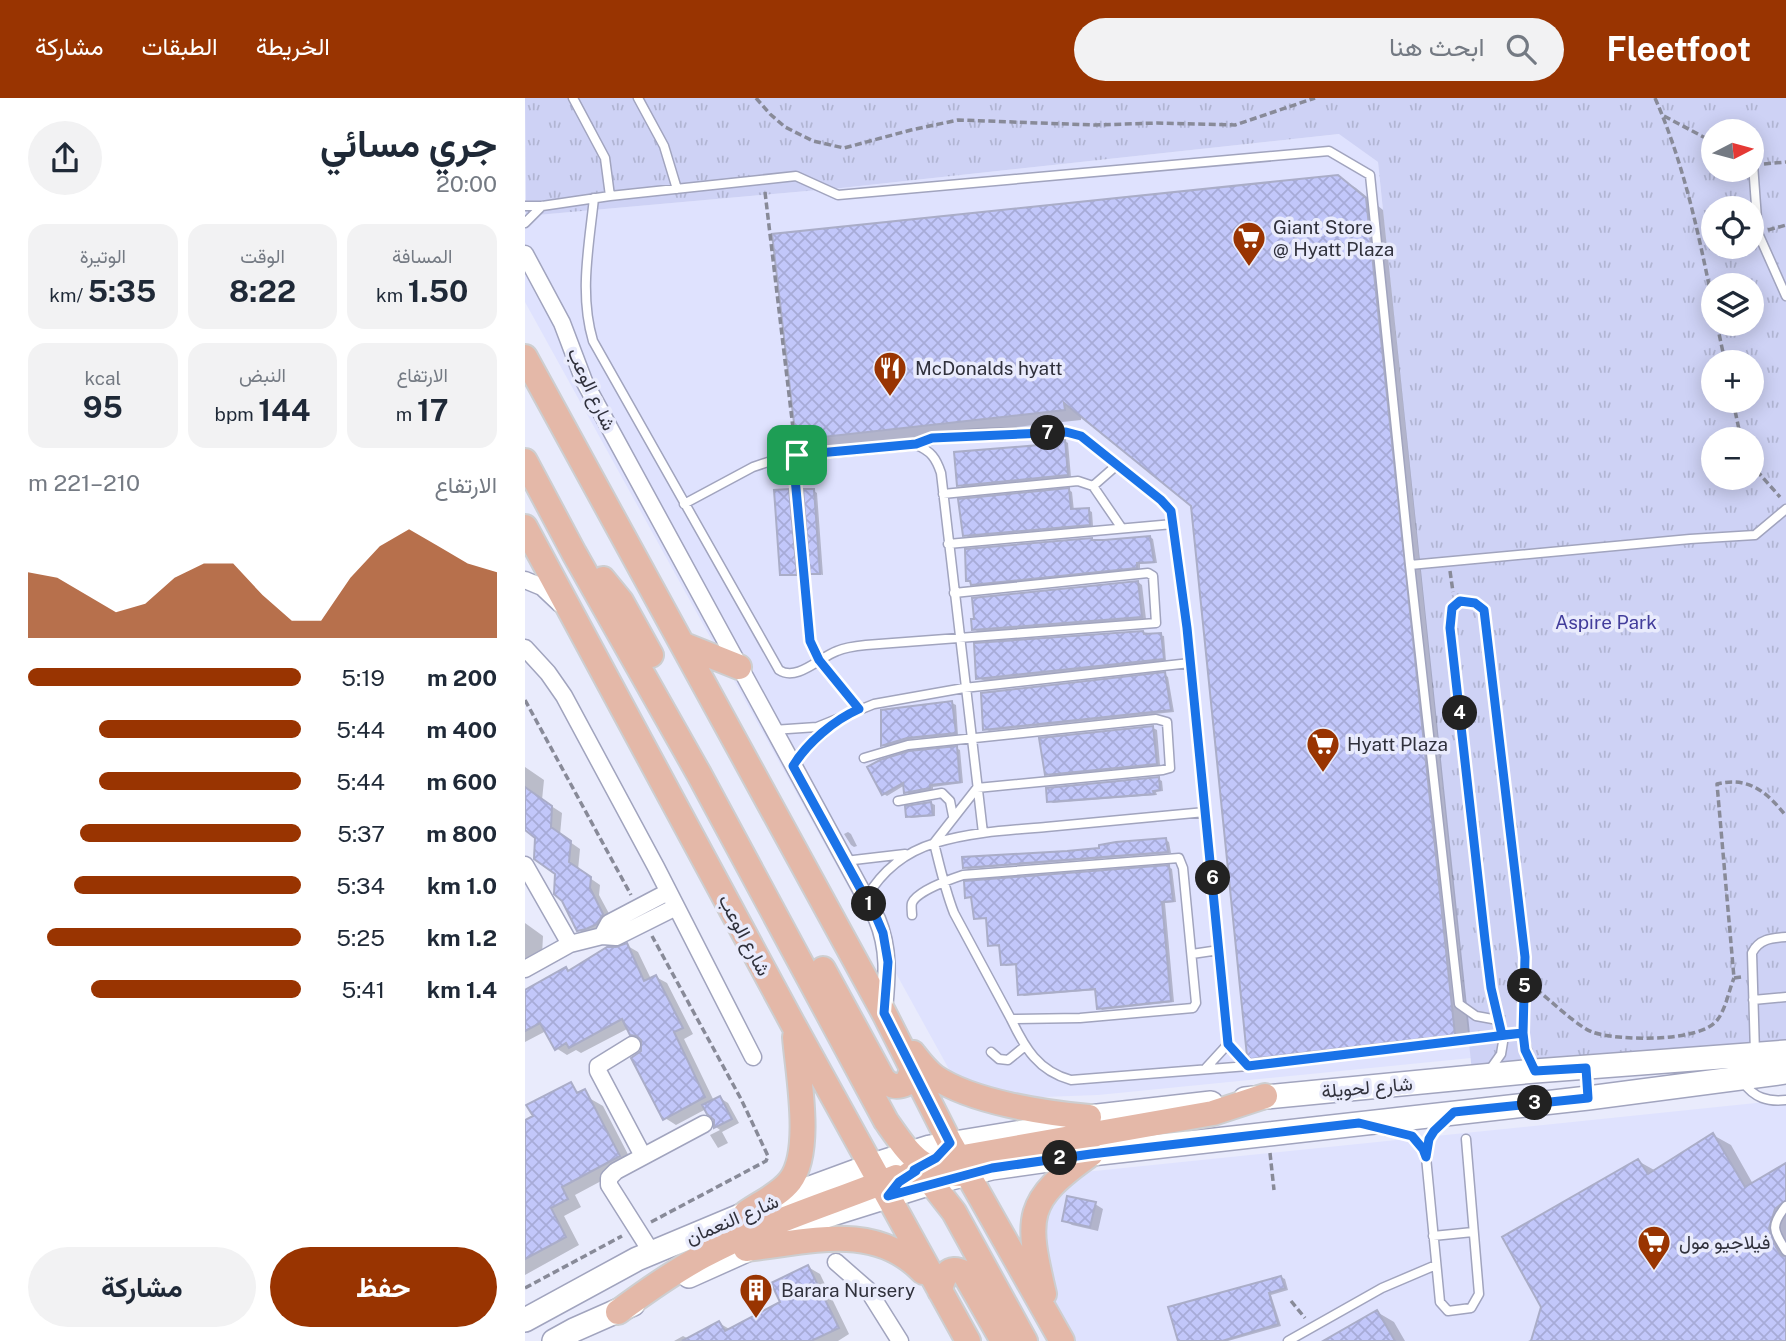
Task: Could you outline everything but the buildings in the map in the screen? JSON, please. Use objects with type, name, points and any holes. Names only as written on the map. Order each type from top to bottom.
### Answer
[{"type":"main road","name":"شارع الوعب","points":[[525,357],[884,1013],[958,1158],[1057,1332]]},
{"type":"main road","points":[[525,461],[699,774],[878,1107],[954,1212],[1024,1341]]},
{"type":"main road","name":"شارع الوعب","points":[[525,527],[794,1026],[968,1341]]},
{"type":"main road","points":[[574,553],[592,568],[621,601],[883,1079],[894,1087],[901,1086],[907,1083],[912,1070]]},
{"type":"main road","points":[[684,645],[739,667]]},
{"type":"main road","points":[[884,1013],[925,1068],[947,1084],[1020,1107],[1089,1117]]},
{"type":"main road","points":[[746,1213],[790,1181],[801,1155],[803,1135],[794,1026]]},
{"type":"main road","points":[[618,1312],[653,1286],[705,1255],[808,1209],[920,1168],[941,1155],[958,1158],[1213,1113],[1265,1096]]},
{"type":"main road","points":[[1057,1332],[1034,1251],[1033,1231],[1040,1202],[1053,1183],[1091,1154]]},
{"type":"main road","points":[[746,1249],[845,1238],[873,1241],[899,1251],[914,1262],[940,1291]]},
{"type":"main road","points":[[940,1291],[942,1280],[949,1271],[954,1269],[964,1273],[1003,1341]]},
{"type":"street","name":"شارع الوعب","points":[[525,254],[562,323],[585,381],[877,919],[886,947],[884,1013]]},
{"type":"street","points":[[525,580],[548,592],[575,620]]},
{"type":"street","points":[[525,648],[564,696],[753,1057]]},
{"type":"street","points":[[525,865],[570,944]]},
{"type":"street","points":[[525,970],[570,944],[602,936],[616,937],[642,916],[672,900]]},
{"type":"street","points":[[632,1045],[599,1066],[598,1070],[643,1156]]},
{"type":"street","name":"شارع لحويلة","points":[[958,1158],[1041,1129],[1089,1117],[1265,1096],[1535,1071],[1786,1052]]},
{"type":"street","points":[[1586,1068],[1588,1098]]},
{"type":"street","name":"شارع لحويلة","points":[[958,1158],[992,1168],[1786,1072]]},
{"type":"street","points":[[652,1253],[609,1185],[609,1178],[616,1171],[704,1124]]},
{"type":"street","points":[[920,1168],[958,1158]]},
{"type":"street","name":"شارع النعمان","points":[[525,1320],[652,1253],[746,1213],[880,1182]]},
{"type":"street","name":"شارع النعمان","points":[[554,1341],[746,1249],[816,1219],[880,1182]]},
{"type":"street","points":[[836,1262],[868,1290],[900,1341]]},
{"type":"lane","points":[[573,98],[605,158],[610,196]]},
{"type":"lane","points":[[638,98],[664,145],[677,189]]},
{"type":"lane","points":[[525,206],[796,176],[838,195],[1329,151],[1370,176],[1459,1004],[1476,1016],[1498,1020]]},
{"type":"lane","points":[[594,198],[585,288],[593,341],[779,670],[793,674],[834,652],[851,647],[1156,623],[1153,576],[1148,573],[954,593]]},
{"type":"lane","points":[[525,223],[542,206]]},
{"type":"lane","points":[[1764,246],[1786,296]]},
{"type":"lane","points":[[684,503],[753,467],[795,455],[916,444],[942,437],[1066,432],[1081,436],[1161,500],[1171,511],[1173,524],[1190,663],[1228,1044],[1248,1066]]},
{"type":"lane","points":[[916,444],[936,458],[941,473],[982,833]]},
{"type":"lane","points":[[795,455],[808,631],[819,660],[859,709]]},
{"type":"lane","points":[[1093,486],[1117,465]]},
{"type":"lane","points":[[943,494],[1078,481],[1093,486],[1121,527]]},
{"type":"lane","points":[[1410,565],[1690,539],[1755,536],[1786,509]]},
{"type":"lane","points":[[948,544],[1173,524]]},
{"type":"lane","points":[[1484,1076],[1501,1054],[1502,1035],[1491,988],[1450,628],[1452,608],[1460,601],[1475,603],[1484,610],[1525,957],[1521,1025],[1525,1050],[1535,1071]]},
{"type":"lane","points":[[773,730],[806,729],[881,703],[964,688],[1190,663]]},
{"type":"lane","points":[[793,766],[805,750],[840,718]]},
{"type":"lane","points":[[864,758],[908,746],[1156,719],[1167,722],[1170,768],[977,788],[934,843],[954,913],[1024,1047],[1048,1071],[1071,1080],[1248,1066],[1523,1033]]},
{"type":"lane","points":[[898,801],[942,793],[950,801],[953,816]]},
{"type":"lane","points":[[866,898],[881,876],[901,859],[934,843],[982,833],[1205,812]]},
{"type":"lane","points":[[845,861],[912,853]]},
{"type":"lane","points":[[912,915],[915,899],[944,881],[963,875],[1179,858],[1183,868],[1192,954],[1196,1003],[1193,1009],[1080,1018],[1011,1019]]},
{"type":"lane","points":[[1755,1055],[1751,960],[1755,948],[1765,940],[1786,937]]},
{"type":"lane","points":[[1192,954],[1219,950]]},
{"type":"lane","points":[[1753,1000],[1786,997]]},
{"type":"lane","points":[[1206,1068],[1228,1044]]},
{"type":"lane","points":[[991,1052],[999,1059],[1008,1060],[1024,1047]]},
{"type":"lane","points":[[1741,1076],[1755,1095],[1770,1100],[1786,1100]]},
{"type":"lane","points":[[1454,1112],[1429,1139],[1426,1157],[1440,1302],[1443,1308],[1454,1311],[1471,1308],[1479,1294],[1466,1139]]},
{"type":"lane","points":[[1359,1123],[1412,1136],[1426,1157]]},
{"type":"lane","points":[[1786,1206],[1775,1221],[1774,1229],[1786,1251]]},
{"type":"lane","points":[[1433,1236],[1473,1232]]},
{"type":"lane","points":[[1288,1341],[1382,1288],[1436,1265]]},
{"type":"path","points":[[756,98],[769,114],[785,127],[813,141],[844,148],[958,120],[1095,125],[1235,125],[1315,98]]},
{"type":"path","points":[[1655,98],[1664,116],[1695,218],[1706,273]]},
{"type":"path","points":[[1664,116],[1701,136]]},
{"type":"path","points":[[1764,163],[1786,162]]},
{"type":"path","points":[[764,180],[795,455]]},
{"type":"path","points":[[1764,231],[1786,225]]},
{"type":"path","points":[[1764,480],[1775,494],[1786,501]]},
{"type":"path","points":[[1449,562],[1455,606]]},
{"type":"path","points":[[525,700],[741,1099],[768,1156],[766,1161],[525,1288]]},
{"type":"path","points":[[1525,981],[1589,1031],[1608,1037],[1669,1038],[1697,1032],[1718,1021],[1734,978],[1717,784],[1727,781],[1750,785],[1771,797],[1786,816]]},
{"type":"path","points":[[1734,978],[1752,975]]},
{"type":"path","points":[[1268,1133],[1274,1189]]},
{"type":"path","points":[[1291,1301],[1313,1327]]},
{"type":"shaded area","points":[[1340,134],[1378,162],[1471,1058],[1098,1095],[966,1100],[525,302],[525,216],[841,188]]},
{"type":"shaded area","name":"فيلاجيو مول","points":[[1786,1100],[1786,1341],[1075,1341],[1041,1290],[1048,1192],[1075,1173]]},
{"type":"green space","name":"Aspire Park","points":[[525,98],[1786,98],[1786,1041],[1472,1072],[1378,162],[1339,134],[841,188],[526,216]]},
{"type":"place","name":"Giant Store @ Hyatt Plaza","points":[[1249,268]]},
{"type":"place","name":"McDonalds hyatt","points":[[890,398]]},
{"type":"place","name":"Hyatt Plaza","points":[[1323,774]]},
{"type":"place","name":"فيلاجيو مول","points":[[1654,1272]]},
{"type":"place","name":"Barara Nursery","points":[[756,1320]]},
{"type":"route","points":[[797,455],[793,456],[810,641],[819,660],[859,709],[840,718],[805,750],[793,766],[883,933],[888,962],[884,1013],[950,1143],[945,1152],[914,1170],[916,1171],[899,1182],[888,1196],[992,1168],[1359,1123],[1412,1136],[1419,1142],[1426,1157],[1429,1139],[1439,1123],[1454,1112],[1588,1098],[1586,1068],[1535,1071],[1525,1050],[1523,1033],[1502,1035],[1491,988],[1450,628],[1452,608],[1460,601],[1475,603],[1484,610],[1525,957],[1521,1025],[1523,1033],[1248,1066],[1228,1044],[1196,710],[1171,511],[1081,436],[1066,432],[932,438],[916,444],[797,455]]}]
